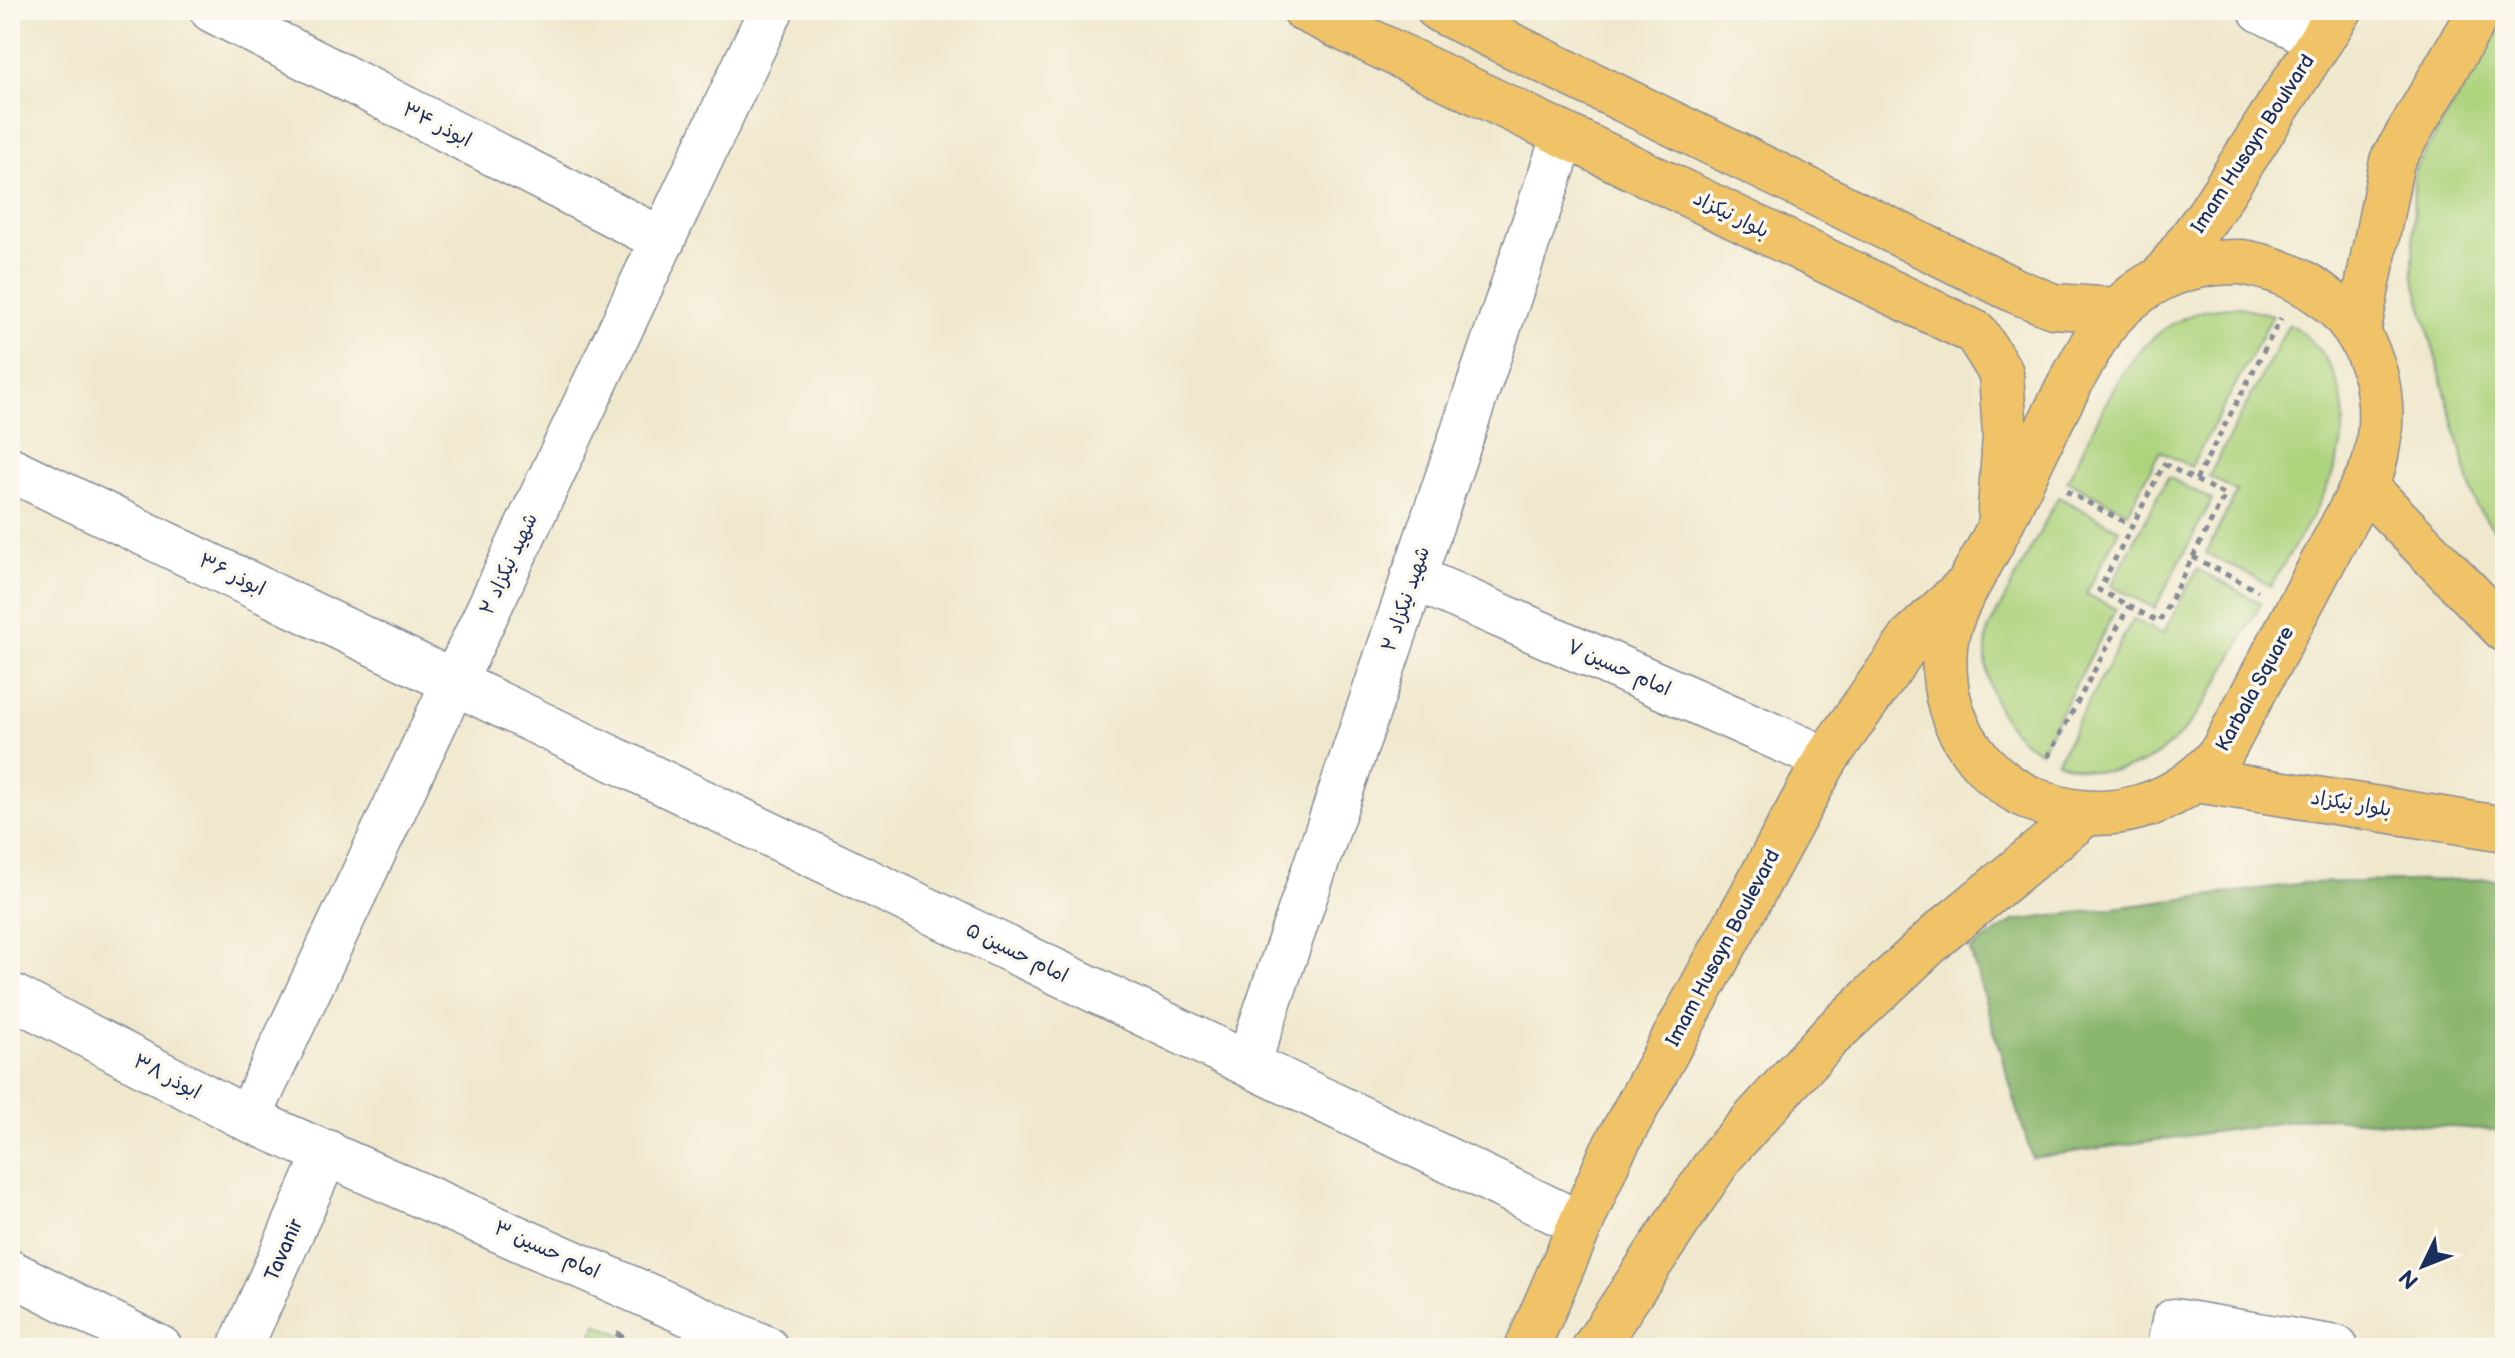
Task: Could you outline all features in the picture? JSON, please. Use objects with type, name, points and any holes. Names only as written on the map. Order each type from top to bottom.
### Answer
[{"type":"main road","name":"بلوار نیکزاد","points":[[1305,10],[1976,333],[2001,373],[2005,435],[1999,528]]},
{"type":"main road","points":[[1439,10],[2016,291],[2053,306],[2116,310]]},
{"type":"main road","points":[[2358,333],[2392,161],[2480,10]]},
{"type":"main road","name":"Imam Husayn Boulvard","points":[[2164,275],[2209,214],[2330,25]]},
{"type":"main road","name":"Karbala Square","points":[[2242,262],[2281,271],[2332,302],[2358,333],[2375,370],[2381,409],[2378,449],[2365,486],[2223,750],[2196,780],[2144,808],[2085,814],[2065,811],[2010,787],[1980,759],[1959,726],[1952,707],[1945,667],[1947,637],[2092,343],[2116,310],[2146,285],[2164,275],[2202,263],[2242,262]]},
{"type":"main road","points":[[2365,486],[2505,630]]},
{"type":"main road","name":"Imam Husayn Boulevard","points":[[1527,1348],[1611,1154],[1826,759],[1913,636],[1972,581]]},
{"type":"main road","name":"بلوار نیکزاد","points":[[2196,780],[2505,829]]},
{"type":"main road","points":[[1594,1348],[1722,1155],[1828,1038],[1938,935],[2085,814]]},
{"type":"street","name":"ابوذر ۳۴","points":[[212,10],[663,240]]},
{"type":"street","name":"شهید نیکزاد ۲","points":[[248,1119],[771,10]]},
{"type":"street","points":[[2261,10],[2330,25]]},
{"type":"street","name":"شهید نیکزاد ۲","points":[[1248,1064],[1564,135]]},
{"type":"street","name":"ابوذر ۳۶","points":[[10,469],[454,682]]},
{"type":"street","name":"امام حسین ۷","points":[[1413,577],[1826,759]]},
{"type":"street","name":"امام حسین ۵","points":[[454,682],[1581,1224]]},
{"type":"street","name":"ابوذر ۳۸","points":[[10,995],[248,1119],[327,1152]]},
{"type":"street","name":"Tavanir","points":[[240,1348],[327,1152]]},
{"type":"street","name":"امام حسین ۳","points":[[327,1152],[766,1348]]},
{"type":"street","points":[[10,1272],[160,1348]]},
{"type":"street","points":[[2169,1348],[2174,1321],[2336,1348]]},
{"type":"path","points":[[2196,480],[2301,281]]},
{"type":"path","points":[[2164,464],[2225,495],[2159,622],[2099,590],[2132,526],[2164,464]]},
{"type":"path","points":[[2028,471],[2132,526]]},
{"type":"path","points":[[2193,557],[2298,611]]},
{"type":"path","points":[[2027,797],[2129,606]]},
{"type":"green space","points":[[2505,20],[2505,545],[2476,506],[2413,274],[2414,171]]},
{"type":"green space","points":[[2240,307],[2273,315],[2191,467],[2160,451],[2128,512],[2067,481],[2112,391],[2150,340],[2175,322],[2204,310]]},
{"type":"green space","points":[[2289,324],[2323,355],[2336,379],[2343,407],[2343,434],[2327,487],[2271,586],[2206,553],[2237,492],[2209,476]]},
{"type":"green space","points":[[2168,477],[2212,500],[2155,608],[2111,586]]},
{"type":"green space","points":[[2058,497],[2119,529],[2086,594],[2116,609],[2040,752],[2012,730],[1994,700],[1986,648],[1988,630]]},
{"type":"green space","points":[[2197,569],[2261,603],[2208,699],[2186,729],[2160,752],[2131,767],[2097,771],[2057,761],[2133,619],[2163,634]]},
{"type":"green space","points":[[2505,879],[2505,1131],[2318,1117],[2032,1158],[1970,950],[2014,921],[2305,883]]},
{"type":"green space","points":[[596,1324],[653,1348],[587,1348]]}]
